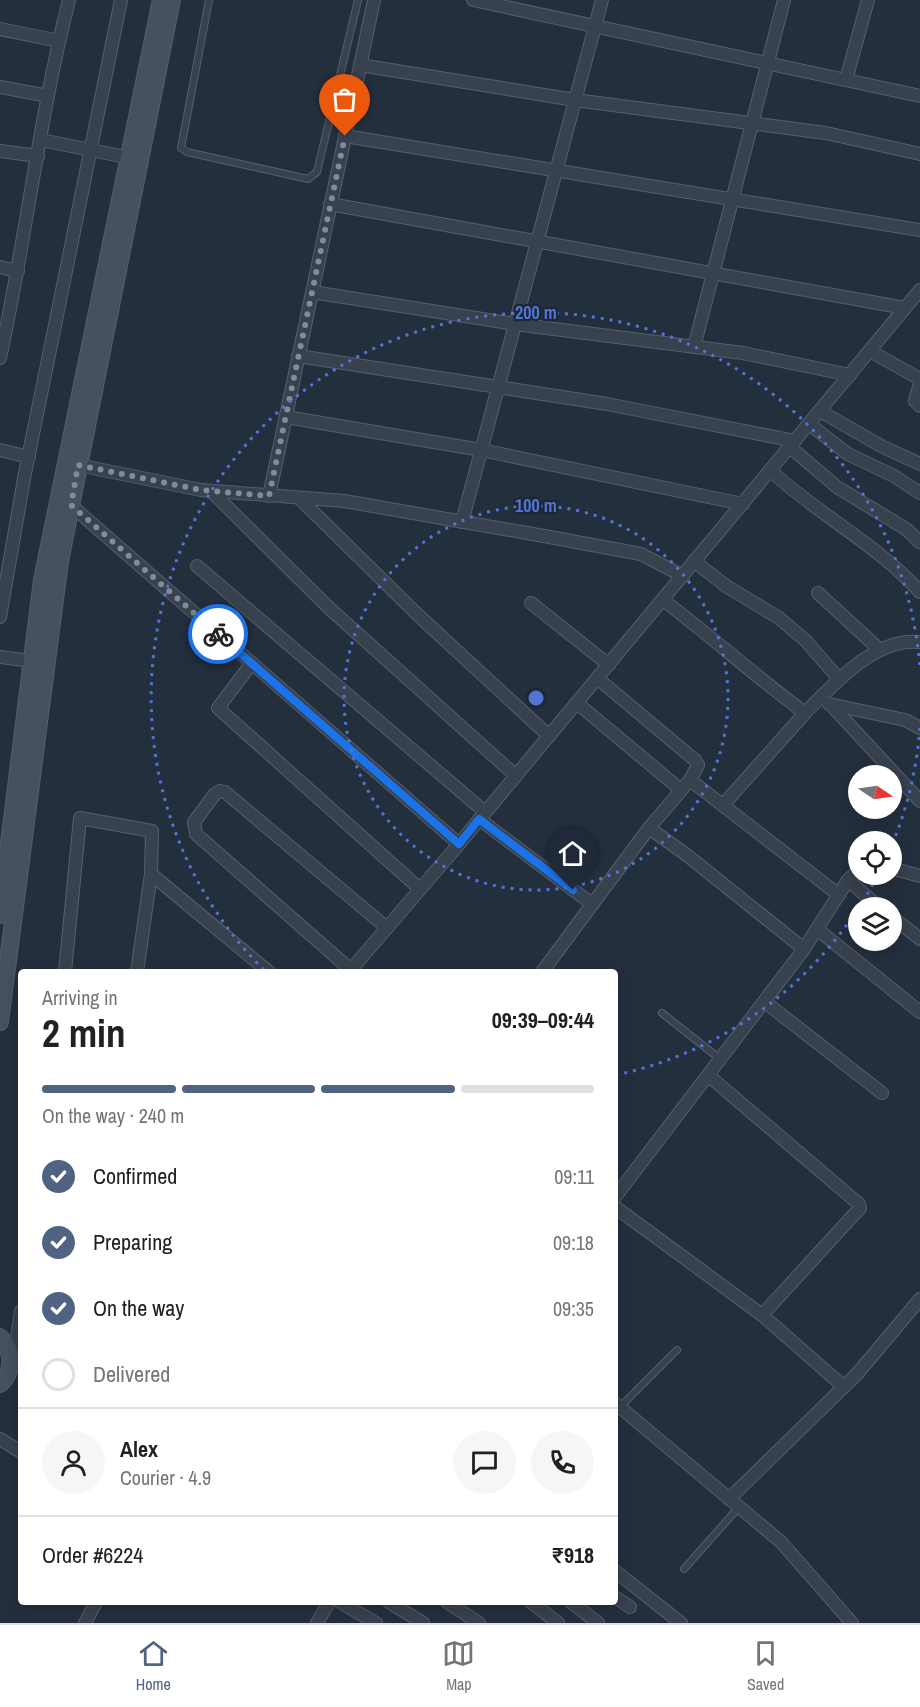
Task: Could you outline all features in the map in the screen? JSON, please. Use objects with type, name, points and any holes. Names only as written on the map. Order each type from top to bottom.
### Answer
[{"type":"street","points":[[1,352],[18,271],[48,96],[69,0]]},
{"type":"street","points":[[0,617],[28,456],[121,0]]},
{"type":"street","points":[[65,500],[78,465],[134,158],[160,0]]},
{"type":"street","points":[[0,915],[39,662],[60,561],[65,500],[134,158],[172,0]]},
{"type":"street","points":[[269,496],[374,0]]},
{"type":"street","points":[[473,0],[920,96]]},
{"type":"street","points":[[462,522],[602,0]]},
{"type":"street","points":[[694,347],[784,0]]},
{"type":"street","points":[[846,80],[868,0]]},
{"type":"street","points":[[0,29],[59,41]]},
{"type":"street","points":[[360,65],[575,100],[826,134],[920,154]]},
{"type":"street","points":[[0,87],[48,96]]},
{"type":"street","points":[[345,136],[920,230]]},
{"type":"street","points":[[41,140],[134,158]]},
{"type":"street","points":[[0,151],[38,156]]},
{"type":"street","points":[[330,204],[536,244],[905,308]]},
{"type":"street","points":[[0,267],[18,271]]},
{"type":"street","points":[[312,292],[515,324],[743,354],[850,375]]},
{"type":"street","points":[[352,969],[516,776],[919,292]]},
{"type":"street","points":[[870,351],[920,381],[915,400],[920,406]]},
{"type":"street","points":[[298,357],[607,404],[792,444],[837,487],[906,530],[920,542]]},
{"type":"street","points":[[820,411],[884,447],[920,464]]},
{"type":"street","points":[[286,417],[481,450],[743,504]]},
{"type":"street","points":[[809,424],[848,454],[894,476],[920,493]]},
{"type":"street","points":[[0,450],[28,456]]},
{"type":"street","points":[[78,465],[211,491],[344,501],[640,554],[683,576]]},
{"type":"street","points":[[770,470],[793,492],[888,561],[920,592]]},
{"type":"street","points":[[211,491],[328,607],[516,776]]},
{"type":"street","points":[[299,498],[418,615],[549,736]]},
{"type":"street","points":[[65,500],[459,844]]},
{"type":"street","points":[[694,561],[726,586],[779,618],[806,640],[839,679]]},
{"type":"street","points":[[197,566],[482,816],[592,904]]},
{"type":"street","points":[[818,593],[880,650]]},
{"type":"street","points":[[663,600],[705,632],[764,683],[805,713]]},
{"type":"street","points":[[531,603],[609,665]]},
{"type":"street","points":[[723,805],[805,713],[839,679],[880,650],[918,639]]},
{"type":"street","points":[[0,657],[39,662]]},
{"type":"street","points":[[0,1022],[39,662]]},
{"type":"street","points":[[252,663],[218,708],[420,889]]},
{"type":"street","points":[[544,969],[649,828],[697,770],[695,759],[597,678]]},
{"type":"street","points":[[816,702],[905,720],[920,728]]},
{"type":"street","points":[[577,703],[681,790]]},
{"type":"street","points":[[831,705],[920,801]]},
{"type":"street","points":[[690,780],[839,895]]},
{"type":"street","points":[[348,969],[196,834],[194,822],[215,794],[220,791],[225,792],[387,928]]},
{"type":"street","points":[[65,969],[80,818],[152,831],[152,874],[137,969]]},
{"type":"street","points":[[649,828],[688,856],[804,949]]},
{"type":"street","points":[[902,871],[920,876]]},
{"type":"street","points":[[152,874],[265,969]]},
{"type":"street","points":[[618,1193],[804,949],[848,880]]},
{"type":"street","points":[[854,885],[867,897]]},
{"type":"street","points":[[902,925],[920,939]]},
{"type":"street","points":[[817,929],[920,1012]]},
{"type":"street","points":[[765,1002],[882,1093]]},
{"type":"street","points":[[709,1076],[860,1208],[762,1315]]},
{"type":"street","points":[[618,1209],[762,1315],[844,1387]]},
{"type":"street","points":[[734,1503],[844,1387],[920,1299]]},
{"type":"street","points":[[4,1379],[16,1358],[18,1331]]},
{"type":"street","points":[[0,1337],[16,1358]]},
{"type":"street","points":[[618,1405],[781,1542],[852,1623]]},
{"type":"street","points":[[0,1439],[18,1450]]},
{"type":"street","points":[[618,1573],[681,1623]]},
{"type":"street","points":[[618,1599],[630,1607]]},
{"type":"street","points":[[85,1623],[94,1605]]},
{"type":"street","points":[[317,1623],[327,1605]]},
{"type":"street","points":[[345,1605],[376,1623]]},
{"type":"street","points":[[394,1605],[423,1623]]},
{"type":"street","points":[[452,1605],[479,1623]]},
{"type":"street","points":[[535,1605],[558,1623]]},
{"type":"street","points":[[575,1605],[598,1623]]},
{"type":"lane","points":[[209,0],[182,148],[186,152],[308,178],[317,172],[358,0]]},
{"type":"lane","points":[[662,1013],[721,1060]]},
{"type":"lane","points":[[618,1405],[677,1350]]},
{"type":"lane","points":[[684,1569],[734,1503]]},
{"type":"way so far","points":[[218,634],[71,505],[78,465],[201,490],[269,496],[345,136]]},
{"type":"route","points":[[218,634],[459,844],[479,819],[573,890]]}]
